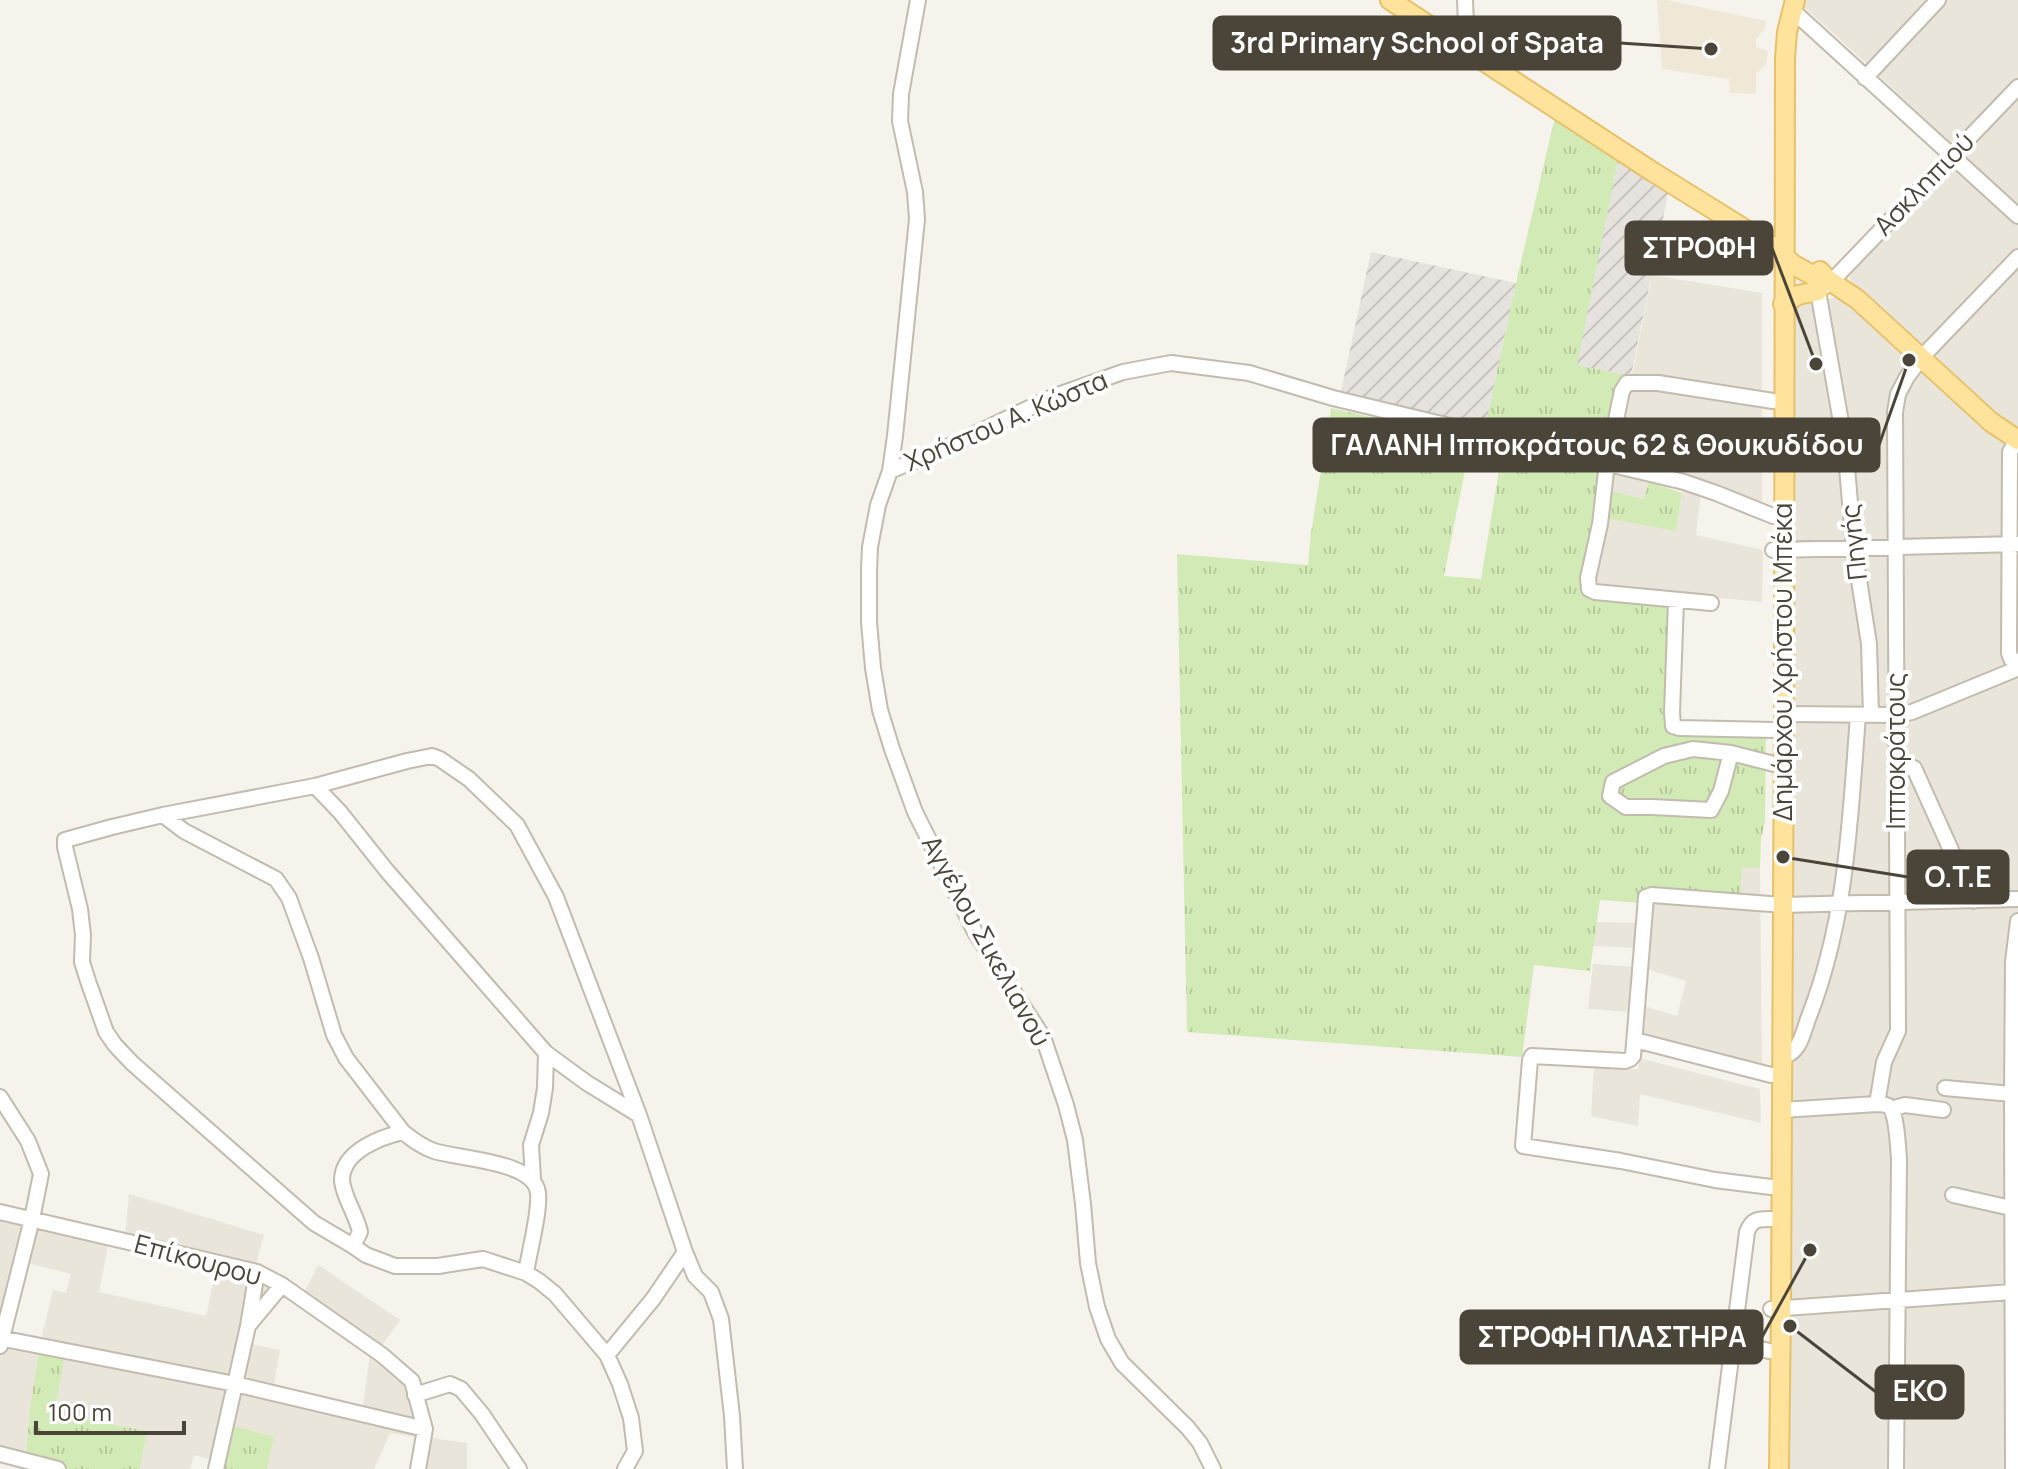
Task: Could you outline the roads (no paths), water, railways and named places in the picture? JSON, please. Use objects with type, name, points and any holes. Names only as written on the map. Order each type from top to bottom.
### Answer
[{"type":"main road","points":[[1390,0],[1653,172],[1780,250],[1825,284],[1857,299],[1991,422],[2017,439]]},
{"type":"main road","name":"Δημάρχου Χρήστου Μπέκα","points":[[1778,549],[1773,516],[1773,401],[1785,58],[1791,3]]},
{"type":"main road","name":"Δημάρχου Χρήστου Μπέκα","points":[[1779,1469],[1771,1219],[1771,1075],[1779,722],[1778,549],[1783,304],[1780,250]]},
{"type":"main road","points":[[1783,304],[1825,284]]},
{"type":"main road","name":"Δημάρχου Χρήστου Μπέκα","points":[[1768,1469],[1769,1351],[1776,1308],[1782,1110],[1774,764],[1779,722]]},
{"type":"street","name":"Αγγέλου Σικελιανού","points":[[918,0],[901,94],[900,121],[915,192],[917,219],[890,471],[878,505],[870,547],[869,622],[880,710],[915,812],[975,932],[1043,1037],[1075,1140],[1088,1263],[1097,1307],[1108,1339],[1122,1363],[1188,1428],[1200,1443],[1213,1469]]},
{"type":"street","points":[[1465,0],[1467,49]]},
{"type":"street","points":[[1865,78],[1938,0]]},
{"type":"street","points":[[1791,3],[1865,78],[2018,216]]},
{"type":"street","name":"Ασκληπιού","points":[[1825,284],[2018,87]]},
{"type":"street","name":"Ιπποκράτους","points":[[1896,1469],[1899,1159],[1884,1106],[1884,1062],[1898,1031],[1895,412],[1898,394],[1921,358],[2018,257]]},
{"type":"street","name":"Πηγής","points":[[1782,1056],[1793,1053],[1800,1041],[1822,983],[1841,903],[1864,715],[1869,644],[1854,548],[1825,284]]},
{"type":"street","name":"Χρήστου Α. Κώστα","points":[[890,471],[1052,397],[1123,372],[1171,363],[1249,373],[1333,398],[1684,482],[1773,516]]},
{"type":"street","points":[[1711,603],[1589,589],[1588,578],[1600,524],[1607,463],[1622,391],[1627,383],[1658,383],[1773,401]]},
{"type":"street","points":[[1676,601],[1672,712],[1673,726],[1679,728],[1896,715],[1912,712],[2014,670],[2018,663],[2011,659],[2009,653],[2014,544],[2010,452],[2017,439]]},
{"type":"street","points":[[1778,549],[2014,544]]},
{"type":"street","points":[[1731,753],[1721,791],[1711,810],[1626,807],[1610,796],[1613,782],[1664,756],[1693,749],[1731,753],[1774,764]]},
{"type":"street","points":[[625,1469],[635,1451],[631,1418],[620,1384],[607,1355],[555,1294],[526,1273],[483,1259],[438,1266],[395,1266],[366,1255],[314,1223],[115,1045],[106,1032],[82,962],[80,909],[65,840],[163,815],[315,786],[432,756],[469,779],[495,802],[517,825],[556,897],[639,1115],[685,1252],[695,1276],[711,1292],[721,1319],[735,1469]]},
{"type":"street","points":[[1896,764],[1914,768],[1974,901]]},
{"type":"street","points":[[315,786],[546,1053],[639,1115]]},
{"type":"street","points":[[163,815],[184,831],[276,879],[289,898],[334,1035],[346,1058],[403,1132],[420,1145],[437,1152],[512,1168],[533,1179]]},
{"type":"street","points":[[1771,1187],[1523,1146],[1532,1056],[1625,1061],[1633,1056],[1646,897],[1777,905],[2018,899]]},
{"type":"street","points":[[2013,1469],[2011,1208],[2016,1028],[2013,962],[2018,921]]},
{"type":"street","points":[[1635,1040],[1771,1075]]},
{"type":"street","points":[[526,1273],[538,1192],[533,1179],[531,1145],[543,1100],[546,1053]]},
{"type":"street","points":[[1945,1088],[2012,1094]]},
{"type":"street","points":[[0,1097],[28,1141],[41,1174],[1,1341],[235,1384],[425,1429],[418,1469]]},
{"type":"street","points":[[1782,1110],[1905,1105],[1943,1110]]},
{"type":"street","points":[[353,1246],[360,1232],[342,1179],[347,1165],[361,1149],[380,1137],[403,1132]]},
{"type":"street","points":[[1953,1195],[2011,1208]]},
{"type":"street","name":"Επίκουρου","points":[[0,1212],[257,1272],[282,1285],[382,1355],[412,1381],[425,1429]]},
{"type":"street","points":[[1717,1469],[1747,1232],[1757,1219],[1771,1219]]},
{"type":"street","points":[[607,1355],[653,1299],[685,1252]]},
{"type":"street","points":[[216,1469],[257,1272]]},
{"type":"street","points":[[248,1326],[282,1285]]},
{"type":"street","points":[[1776,1308],[2012,1292]]},
{"type":"street","points":[[1733,1342],[1769,1351]]},
{"type":"street","points":[[415,1395],[450,1384],[461,1389],[519,1469]]},
{"type":"street","points":[[505,1447],[509,1469]]},
{"type":"street","points":[[0,1454],[58,1469]]},
{"type":"place","name":"3rd Primary School of Spata","points":[[1711,49]]},
{"type":"place","name":"ΓΑΛΑΝΗ Ιπποκράτους 62 & Θουκυδίδου","points":[[1909,360]]},
{"type":"place","name":"ΣΤΡΟΦΗ","points":[[1816,364]]},
{"type":"place","name":"Ο.Τ.Ε","points":[[1783,857]]},
{"type":"place","name":"ΣΤΡΟΦΗ ΠΛΑΣΤΗΡΑ","points":[[1810,1250]]},
{"type":"place","name":"ΕΚΟ","points":[[1790,1326]]}]
